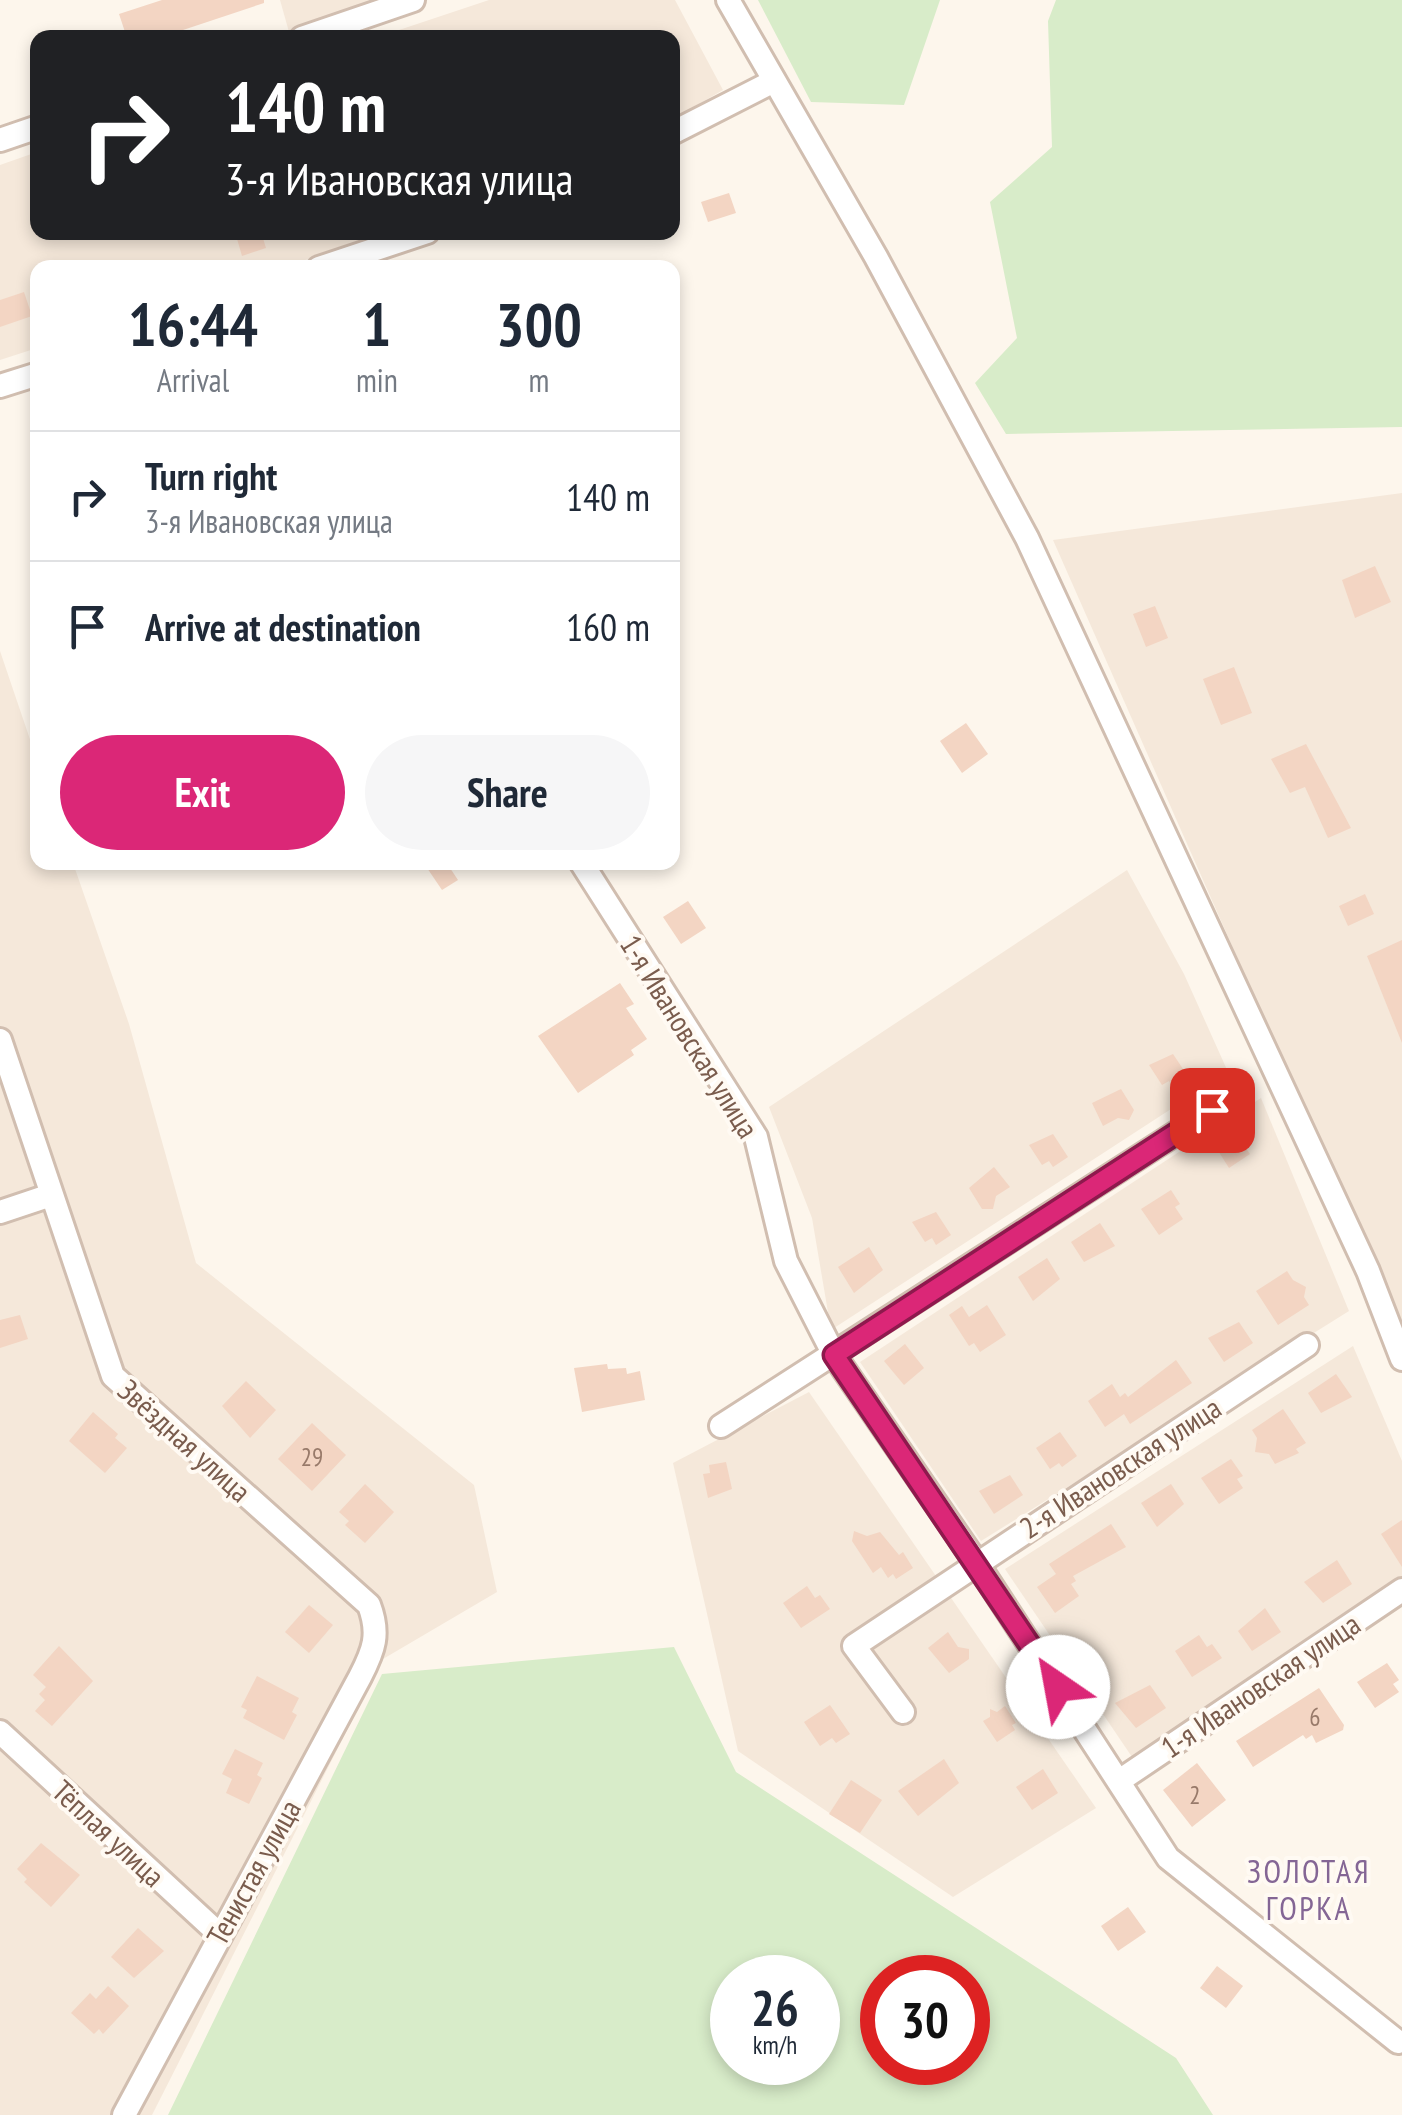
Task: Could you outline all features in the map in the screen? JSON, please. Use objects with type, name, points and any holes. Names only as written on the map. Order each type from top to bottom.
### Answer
[{"type":"street","points":[[325,30],[413,0]]},
{"type":"street","points":[[728,0],[876,257],[1027,538],[1360,1253],[1402,1358]]},
{"type":"street","points":[[680,129],[774,81]]},
{"type":"street","points":[[0,140],[30,130]]},
{"type":"street","points":[[343,260],[403,240]]},
{"type":"street","points":[[0,386],[30,377]]},
{"type":"street","name":"1-я Ивановская улица","points":[[586,870],[756,1138],[786,1261],[834,1355],[976,1562],[1168,1858],[1401,2045]]},
{"type":"street","name":"Звёздная улица","points":[[0,1040],[113,1376],[368,1605],[377,1627]]},
{"type":"street","points":[[721,1426],[1212,1110]]},
{"type":"street","points":[[0,1212],[51,1195]]},
{"type":"street","name":"2-я Ивановская улица","points":[[903,1712],[854,1646],[1307,1344]]},
{"type":"street","name":"1-я Ивановская улица","points":[[1119,1781],[1402,1590]]},
{"type":"street","name":"Тенистая улица","points":[[124,2115],[360,1678],[374,1650],[377,1627]]},
{"type":"street","name":"Тёплая улица","points":[[0,1732],[219,1934]]},
{"type":"shaded area","points":[[280,0],[383,0],[295,30],[288,30]]},
{"type":"shaded area","points":[[489,0],[675,0],[723,90],[680,115],[680,30],[399,30]]},
{"type":"shaded area","points":[[30,154],[30,240],[369,240],[305,260],[30,260],[30,350],[0,360],[0,165]]},
{"type":"shaded area","points":[[1402,493],[1402,1331],[1053,540]]},
{"type":"shaded area","points":[[0,651],[30,739],[30,870],[75,870],[129,1024],[196,1263],[474,1485],[497,1592],[383,1659],[152,2115],[0,2115]]},
{"type":"shaded area","points":[[1127,870],[1184,974],[1228,1072],[831,1330],[812,1218],[769,1107]]},
{"type":"shaded area","points":[[1261,1098],[1349,1311],[981,1541],[860,1362]]},
{"type":"shaded area","points":[[1353,1346],[1402,1461],[1402,1576],[1132,1757],[1005,1569]]},
{"type":"shaded area","points":[[809,1392],[1096,1808],[953,1897],[738,1751],[673,1463]]},
{"type":"green space","points":[[758,0],[940,0],[904,105],[811,102]]},
{"type":"green space","points":[[1056,0],[1402,0],[1402,427],[1006,434],[975,383],[1017,338],[990,202],[1052,147],[1048,21]]},
{"type":"green space","points":[[674,1647],[736,1772],[1176,2058],[1213,2115],[168,2115],[382,1674]]},
{"type":"building","points":[[162,0],[264,0],[183,30],[124,30],[119,14]]},
{"type":"building","points":[[729,193],[736,213],[708,222],[701,202]]},
{"type":"building","points":[[237,240],[264,240],[266,248],[242,256]]},
{"type":"building","points":[[24,292],[30,317],[0,327],[0,300]]},
{"type":"building","points":[[1375,566],[1391,602],[1355,618],[1342,580]]},
{"type":"building","points":[[1155,606],[1168,638],[1146,647],[1133,614]]},
{"type":"building","points":[[1234,667],[1252,713],[1221,725],[1203,679]]},
{"type":"building","points":[[966,723],[988,754],[962,773],[940,741]]},
{"type":"building","points":[[1306,744],[1351,828],[1328,838],[1305,787],[1290,793],[1271,759]]},
{"type":"building","points":[[428,870],[451,870],[458,880],[442,890]]},
{"type":"building","points":[[1365,894],[1374,914],[1348,926],[1339,906]]},
{"type":"building","points":[[688,901],[706,928],[681,944],[663,917]]},
{"type":"building","points":[[1402,940],[1402,1043],[1367,956]]},
{"type":"building","points":[[620,983],[634,1004],[626,1008],[647,1039],[631,1050],[634,1055],[578,1093],[538,1036]]},
{"type":"building","points":[[1173,1054],[1189,1078],[1173,1088],[1169,1081],[1162,1085],[1149,1065]]},
{"type":"building","points":[[1121,1089],[1134,1110],[1129,1120],[1118,1118],[1103,1126],[1092,1103]]},
{"type":"building","points":[[1235,1132],[1240,1139],[1248,1140],[1245,1147],[1250,1154],[1229,1168],[1217,1149],[1221,1146],[1218,1143]]},
{"type":"building","points":[[1053,1134],[1068,1157],[1053,1167],[1049,1161],[1042,1165],[1029,1145]]},
{"type":"building","points":[[994,1167],[1010,1187],[996,1196],[993,1209],[982,1209],[969,1188]]},
{"type":"building","points":[[1171,1190],[1183,1219],[1159,1235],[1141,1209]]},
{"type":"building","points":[[936,1212],[951,1235],[936,1245],[932,1238],[925,1242],[912,1222]]},
{"type":"building","points":[[1100,1223],[1115,1246],[1084,1262],[1071,1242]]},
{"type":"building","points":[[869,1247],[883,1270],[854,1293],[838,1267]]},
{"type":"building","points":[[1047,1258],[1060,1279],[1033,1301],[1018,1277]]},
{"type":"building","points":[[1287,1271],[1293,1280],[1306,1287],[1304,1297],[1309,1305],[1278,1325],[1256,1291]]},
{"type":"building","points":[[987,1305],[1006,1335],[980,1352],[974,1343],[969,1346],[949,1315],[962,1306],[969,1317]]},
{"type":"building","points":[[20,1315],[28,1339],[0,1348],[0,1320]]},
{"type":"building","points":[[1239,1322],[1253,1343],[1224,1362],[1208,1338]]},
{"type":"building","points":[[905,1344],[924,1368],[904,1385],[884,1361]]},
{"type":"building","points":[[1176,1360],[1192,1383],[1130,1424],[1124,1414],[1105,1427],[1088,1401],[1112,1384],[1120,1397],[1125,1393],[1128,1397]]},
{"type":"building","points":[[607,1364],[608,1369],[626,1368],[627,1374],[640,1371],[645,1400],[582,1412],[574,1368]]},
{"type":"building","points":[[1336,1374],[1352,1397],[1321,1413],[1308,1393]]},
{"type":"building","points":[[246,1381],[276,1410],[250,1438],[222,1406]]},
{"type":"building","points":[[1283,1409],[1306,1443],[1296,1449],[1299,1453],[1275,1464],[1269,1454],[1255,1452],[1257,1438],[1252,1430]]},
{"type":"building","points":[[93,1412],[118,1434],[115,1438],[127,1448],[105,1473],[69,1441]]},
{"type":"building","points":[[312,1423],[346,1455],[312,1491],[278,1459]]},
{"type":"building","points":[[1060,1432],[1077,1456],[1062,1467],[1059,1463],[1050,1469],[1036,1448]]},
{"type":"building","points":[[1231,1459],[1243,1476],[1237,1479],[1243,1488],[1219,1504],[1201,1478]]},
{"type":"building","points":[[726,1462],[732,1489],[708,1498],[703,1474],[710,1473],[709,1465]]},
{"type":"building","points":[[1010,1475],[1023,1495],[994,1514],[979,1491]]},
{"type":"building","points":[[365,1484],[394,1512],[365,1543],[345,1525],[349,1521],[339,1512]]},
{"type":"building","points":[[1171,1484],[1184,1504],[1157,1527],[1141,1503]]},
{"type":"building","points":[[1402,1520],[1402,1567],[1381,1534]]},
{"type":"building","points":[[1111,1524],[1126,1547],[1073,1576],[1076,1581],[1071,1584],[1079,1596],[1055,1613],[1037,1587],[1056,1574],[1049,1564]]},
{"type":"building","points":[[854,1531],[867,1536],[880,1532],[899,1555],[903,1552],[913,1568],[896,1579],[893,1574],[888,1578],[881,1567],[873,1573],[852,1541]]},
{"type":"building","points":[[1337,1560],[1352,1584],[1323,1603],[1304,1582]]},
{"type":"building","points":[[807,1586],[830,1609],[801,1628],[783,1603]]},
{"type":"building","points":[[309,1605],[333,1625],[309,1653],[285,1632]]},
{"type":"building","points":[[1265,1608],[1281,1632],[1252,1651],[1238,1631]]},
{"type":"building","points":[[948,1632],[958,1647],[969,1649],[969,1659],[949,1673],[928,1648]]},
{"type":"building","points":[[1199,1635],[1222,1658],[1192,1677],[1175,1651]]},
{"type":"building","points":[[59,1646],[93,1681],[52,1726],[35,1711],[45,1700],[39,1694],[46,1687],[33,1675]]},
{"type":"building","points":[[1387,1663],[1399,1680],[1393,1684],[1399,1692],[1375,1708],[1357,1682]]},
{"type":"building","points":[[257,1676],[299,1698],[292,1712],[297,1715],[284,1740],[243,1718],[247,1710],[241,1707]]},
{"type":"building","points":[[1150,1685],[1166,1708],[1136,1728],[1115,1703]]},
{"type":"building","points":[[1319,1688],[1344,1725],[1343,1730],[1316,1743],[1312,1735],[1306,1739],[1303,1735],[1253,1767],[1236,1741]]},
{"type":"building","points":[[830,1705],[850,1734],[836,1743],[832,1738],[820,1746],[804,1722]]},
{"type":"building","points":[[1005,1706],[1016,1723],[1012,1725],[1015,1730],[997,1742],[983,1721],[990,1717],[990,1709],[997,1712]]},
{"type":"building","points":[[235,1749],[263,1763],[257,1775],[262,1778],[249,1804],[226,1793],[232,1779],[222,1774]]},
{"type":"building","points":[[944,1759],[959,1783],[918,1816],[898,1791]]},
{"type":"building","points":[[1197,1763],[1226,1800],[1192,1827],[1163,1790]]},
{"type":"building","points":[[1043,1769],[1058,1793],[1032,1810],[1016,1787]]},
{"type":"building","points":[[851,1780],[882,1800],[860,1833],[829,1814]]},
{"type":"building","points":[[41,1843],[80,1875],[51,1907],[24,1882],[27,1879],[17,1869]]},
{"type":"building","points":[[1128,1907],[1146,1932],[1118,1951],[1101,1926]]},
{"type":"building","points":[[138,1928],[164,1951],[134,1978],[111,1957]]},
{"type":"building","points":[[1217,1966],[1243,1986],[1226,2008],[1200,1988]]},
{"type":"building","points":[[108,1986],[129,2006],[103,2034],[99,2029],[94,2034],[71,2013],[90,1993],[96,1999]]},
{"type":"district","name":"ЗОЛОТАЯ ГОРКА","points":[[1309,1890]]},
{"type":"route","points":[[1058,1687],[834,1355],[1212,1110]]}]
